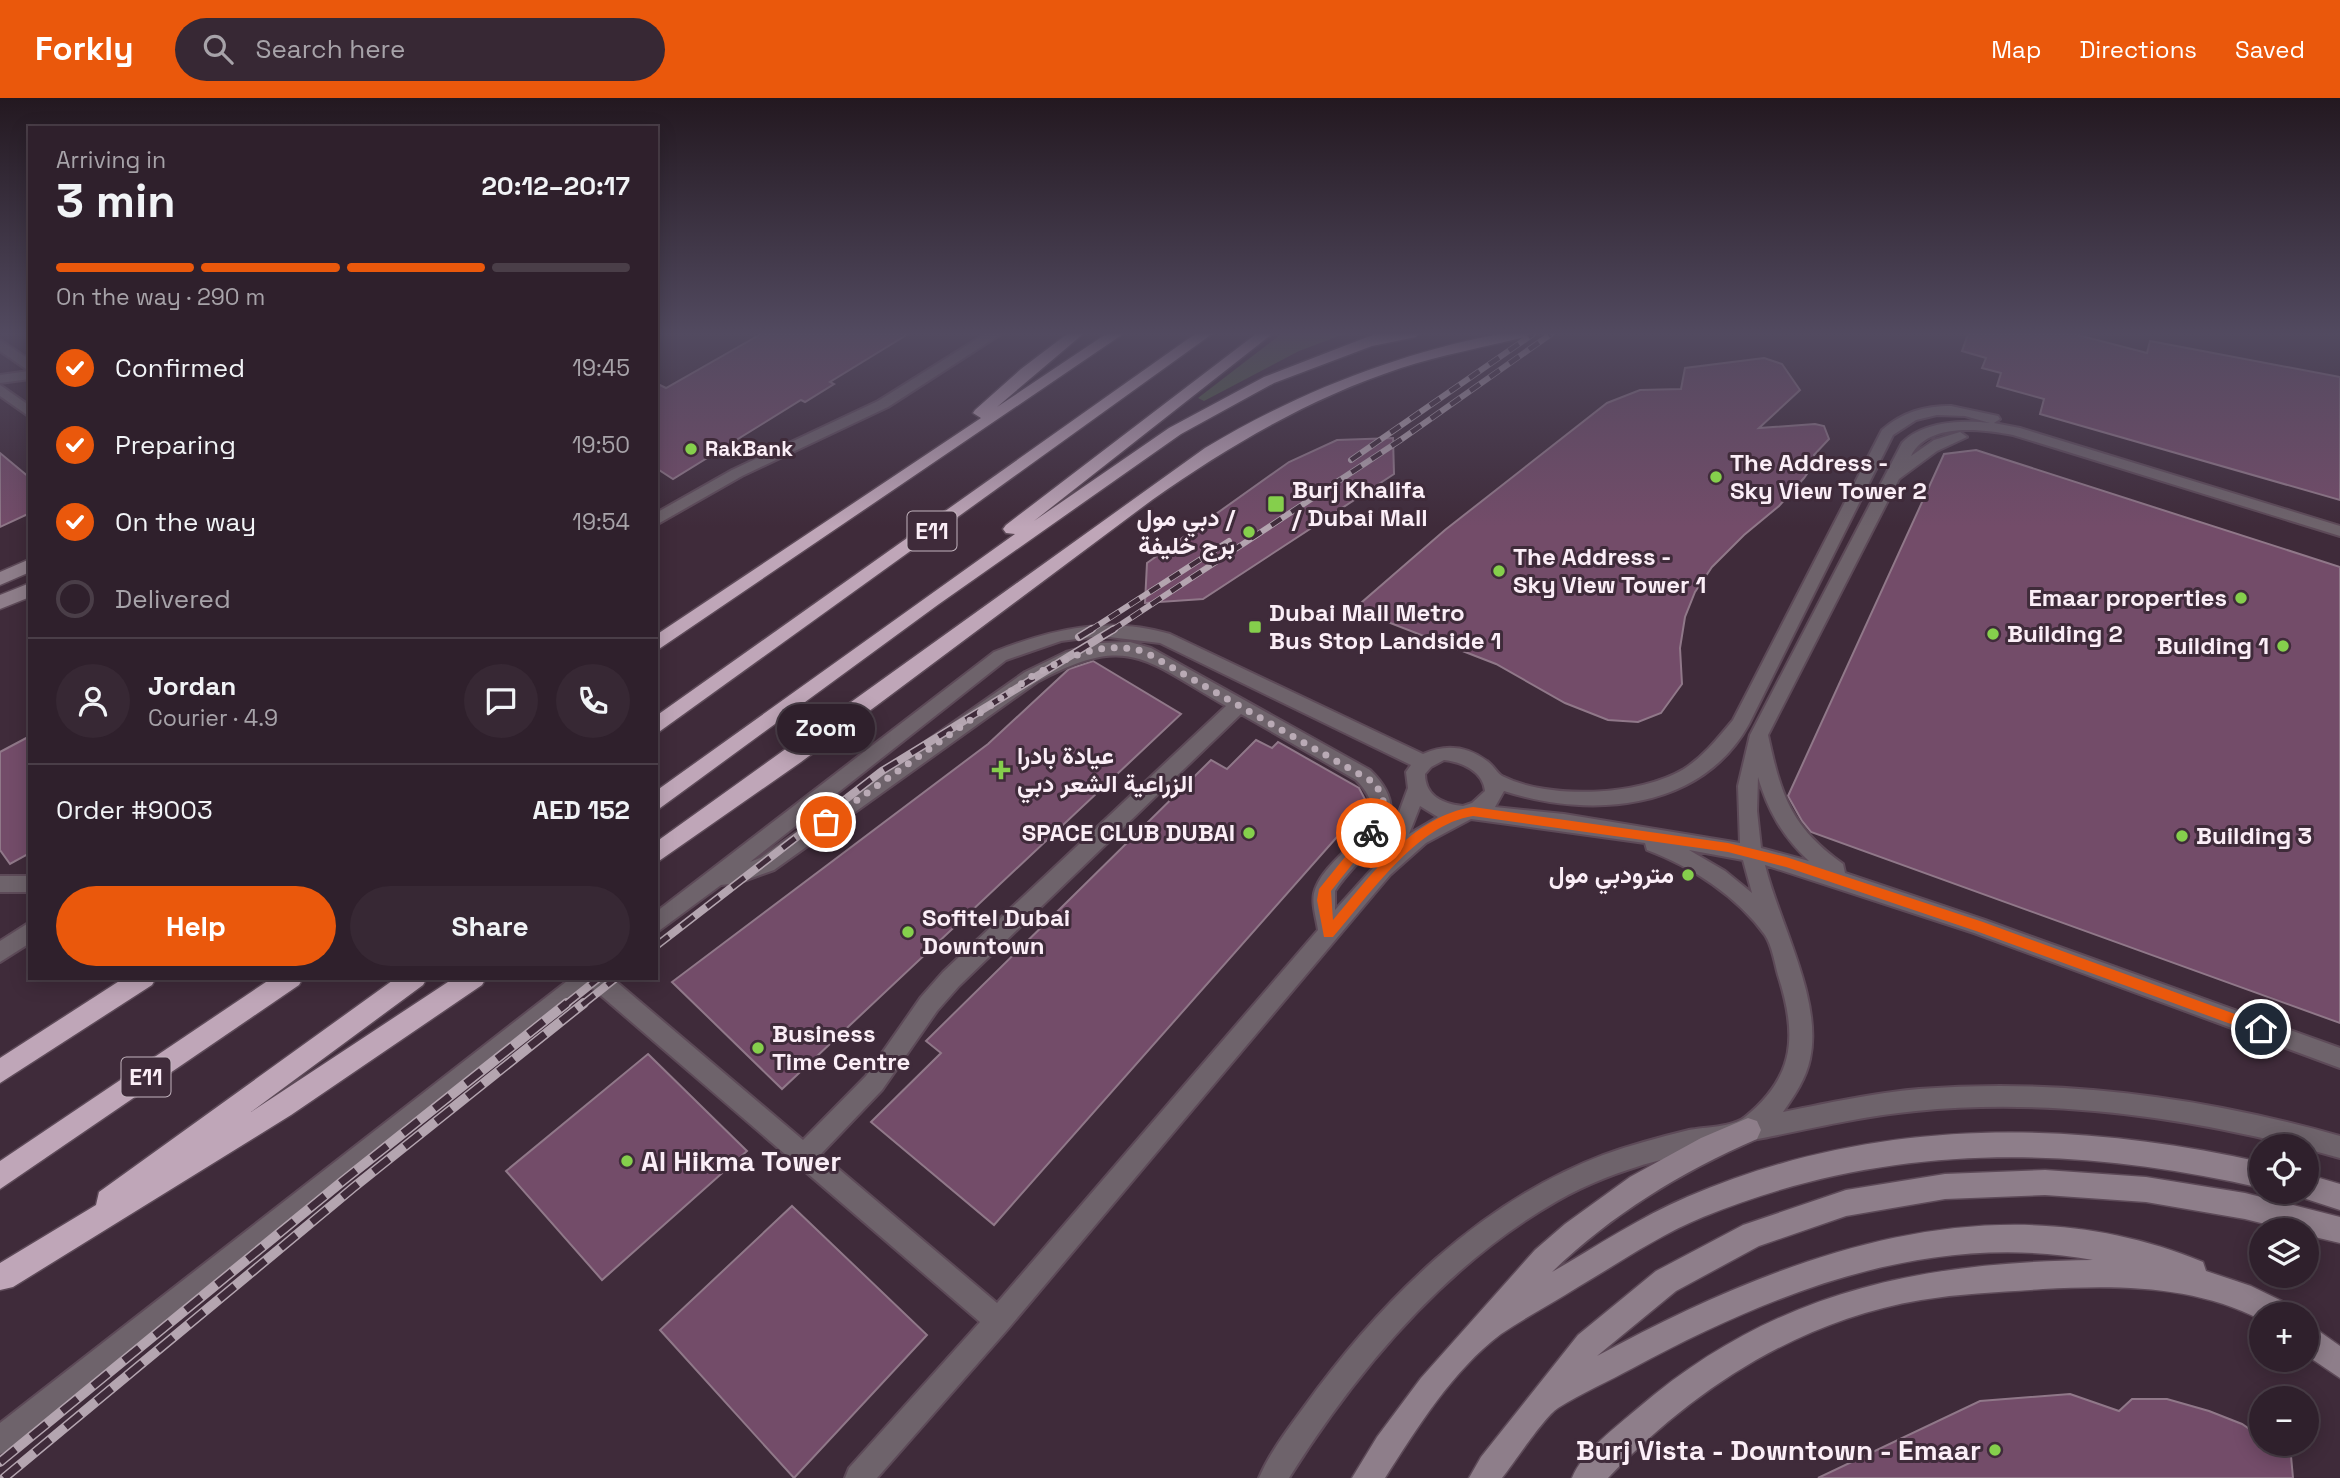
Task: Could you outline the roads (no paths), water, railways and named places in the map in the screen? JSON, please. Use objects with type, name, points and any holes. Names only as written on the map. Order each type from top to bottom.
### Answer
[{"type":"highway","points":[[932,458],[997,398]]},
{"type":"highway","name":"E11","points":[[658,643],[1020,398]]},
{"type":"highway","name":"E11","points":[[658,726],[1115,398]]},
{"type":"highway","points":[[932,600],[960,570],[1182,398]]},
{"type":"highway","points":[[658,802],[932,600],[1205,412],[1232,398]]},
{"type":"highway","points":[[658,853],[1144,499],[1244,432],[1309,398]]},
{"type":"highway","points":[[0,1072],[141,980]]},
{"type":"highway","name":"E11","points":[[0,1176],[288,980]]},
{"type":"highway","points":[[1,1278],[412,980]]},
{"type":"highway","points":[[1,1278],[260,1121],[471,980]]},
{"type":"main road","points":[[0,579],[28,566]]},
{"type":"main road","points":[[0,603],[28,590]]},
{"type":"main road","points":[[1367,1478],[1398,1431],[1513,1291],[1585,1222],[1663,1169],[1748,1130]]},
{"type":"main road","points":[[1479,1332],[1634,1239],[1694,1208],[1756,1184],[1820,1165],[1887,1152],[1956,1145],[2026,1144],[2100,1148],[2176,1158],[2249,1173]]},
{"type":"main road","points":[[1484,1478],[1588,1346],[1639,1301],[1693,1264],[1814,1212],[1876,1196],[1941,1186],[2009,1181],[2078,1183],[2194,1196],[2340,1230]]},
{"type":"main road","points":[[2319,1191],[2340,1197]]},
{"type":"main road","points":[[1546,1399],[1686,1325],[1764,1289],[1846,1263],[1923,1245],[1999,1238],[2079,1243],[2164,1261],[2254,1302]]},
{"type":"main road","points":[[1587,1478],[1664,1401],[1733,1353],[1771,1334],[1851,1302],[1893,1292],[1978,1279],[2100,1273],[2181,1277],[2224,1287]]},
{"type":"main road","points":[[2319,1346],[2340,1363]]},
{"type":"street","points":[[12,398],[26,410]]},
{"type":"street","points":[[658,519],[737,473],[892,398]]},
{"type":"street","points":[[0,404],[26,410]]},
{"type":"street","points":[[1383,869],[1404,829],[1417,789],[1416,770],[1422,762],[1443,753],[1455,753],[1479,762],[1493,780],[1535,795],[1604,801],[1646,794],[1696,769],[1722,748],[1740,724],[1882,441],[1896,424],[1906,417],[1938,409],[1990,418],[2045,439]]},
{"type":"street","points":[[1748,1130],[1784,1094],[1795,1072],[1801,1048],[1802,1024],[1799,999],[1775,935],[1752,854],[1746,825],[1746,785],[1759,735],[1905,450],[1919,436],[1931,431],[1961,425],[1997,427],[2045,439],[2340,531]]},
{"type":"street","points":[[1890,478],[1909,468],[1934,444],[1967,436],[1994,437],[2041,449],[2340,545]]},
{"type":"street","points":[[1882,441],[1905,450]]},
{"type":"street","points":[[1834,537],[1864,530]]},
{"type":"street","points":[[658,922],[1000,656],[1043,638],[1073,631],[1104,628],[1135,631],[1164,638],[1422,762]]},
{"type":"street","points":[[716,877],[737,875],[766,864],[1031,677],[1081,654],[1116,646],[1145,652],[1373,782],[1384,800],[1381,820],[1325,889],[1323,900],[1329,933]]},
{"type":"street","points":[[804,1156],[874,1083],[929,1004],[951,978],[1239,705]]},
{"type":"street","points":[[1759,735],[1771,796],[1788,828],[1818,859],[1854,883]]},
{"type":"street","points":[[859,1478],[998,1321],[1383,869],[1419,837],[1486,804],[1493,793],[1493,780]]},
{"type":"street","points":[[1417,789],[1434,807],[1610,829],[1752,854],[1854,883],[2340,1058]]},
{"type":"street","points":[[1610,829],[1665,847],[1716,875],[1758,913],[1775,935]]},
{"type":"street","points":[[0,953],[28,932]]},
{"type":"street","points":[[0,1440],[584,980]]},
{"type":"street","points":[[598,980],[998,1321]]},
{"type":"street","points":[[2287,1038],[2340,1066]]},
{"type":"street","points":[[1273,1478],[1323,1404],[1361,1356],[1440,1273],[1493,1230],[1554,1190],[1615,1161],[1680,1142],[1906,1102],[2011,1097],[2108,1102],[2184,1113],[2340,1147]]},
{"type":"railway","points":[[1351,460],[1440,398]]},
{"type":"railway","points":[[1111,631],[1460,398]]},
{"type":"railway","points":[[1089,631],[1229,541]]},
{"type":"railway","points":[[1079,637],[1092,629]]},
{"type":"railway","points":[[658,944],[882,771],[1114,629]]},
{"type":"railway","points":[[565,1005],[596,980]]},
{"type":"railway","points":[[582,1005],[613,980]]},
{"type":"railway","points":[[0,1462],[344,1180],[567,1003]]},
{"type":"railway","points":[[4,1478],[354,1187],[584,1003]]},
{"type":"place","name":"RakBank","points":[[691,449]]},
{"type":"place","name":"The Address - Sky View Tower 2","points":[[1716,477]]},
{"type":"place","name":"Burj Khalifa / Dubai Mall","points":[[1276,504]]},
{"type":"place","name":"دبي مول / برج خليفة","points":[[1249,532]]},
{"type":"place","name":"The Address - Sky View Tower 1","points":[[1499,571]]},
{"type":"place","name":"Emaar properties","points":[[2241,598]]},
{"type":"place","name":"Dubai Mall Metro Bus Stop Landside 1","points":[[1255,627]]},
{"type":"place","name":"Building 2","points":[[1993,634]]},
{"type":"place","name":"Building 1","points":[[2283,646]]},
{"type":"place","name":"عيادة بادرا الزراعية الشعر دبي","points":[[1001,770]]},
{"type":"place","name":"Zoom","points":[[826,822]]},
{"type":"place","name":"SPACE CLUB DUBAI","points":[[1249,833]]},
{"type":"place","name":"Building 3","points":[[2182,836]]},
{"type":"place","name":"مترودبي مول","points":[[1688,875]]},
{"type":"place","name":"Sofitel Dubai Downtown","points":[[908,932]]},
{"type":"place","name":"Business Time Centre","points":[[758,1048]]},
{"type":"place","name":"Al Hikma Tower","points":[[627,1161]]},
{"type":"place","name":"Burj Vista - Downtown - Emaar","points":[[1995,1450]]}]
